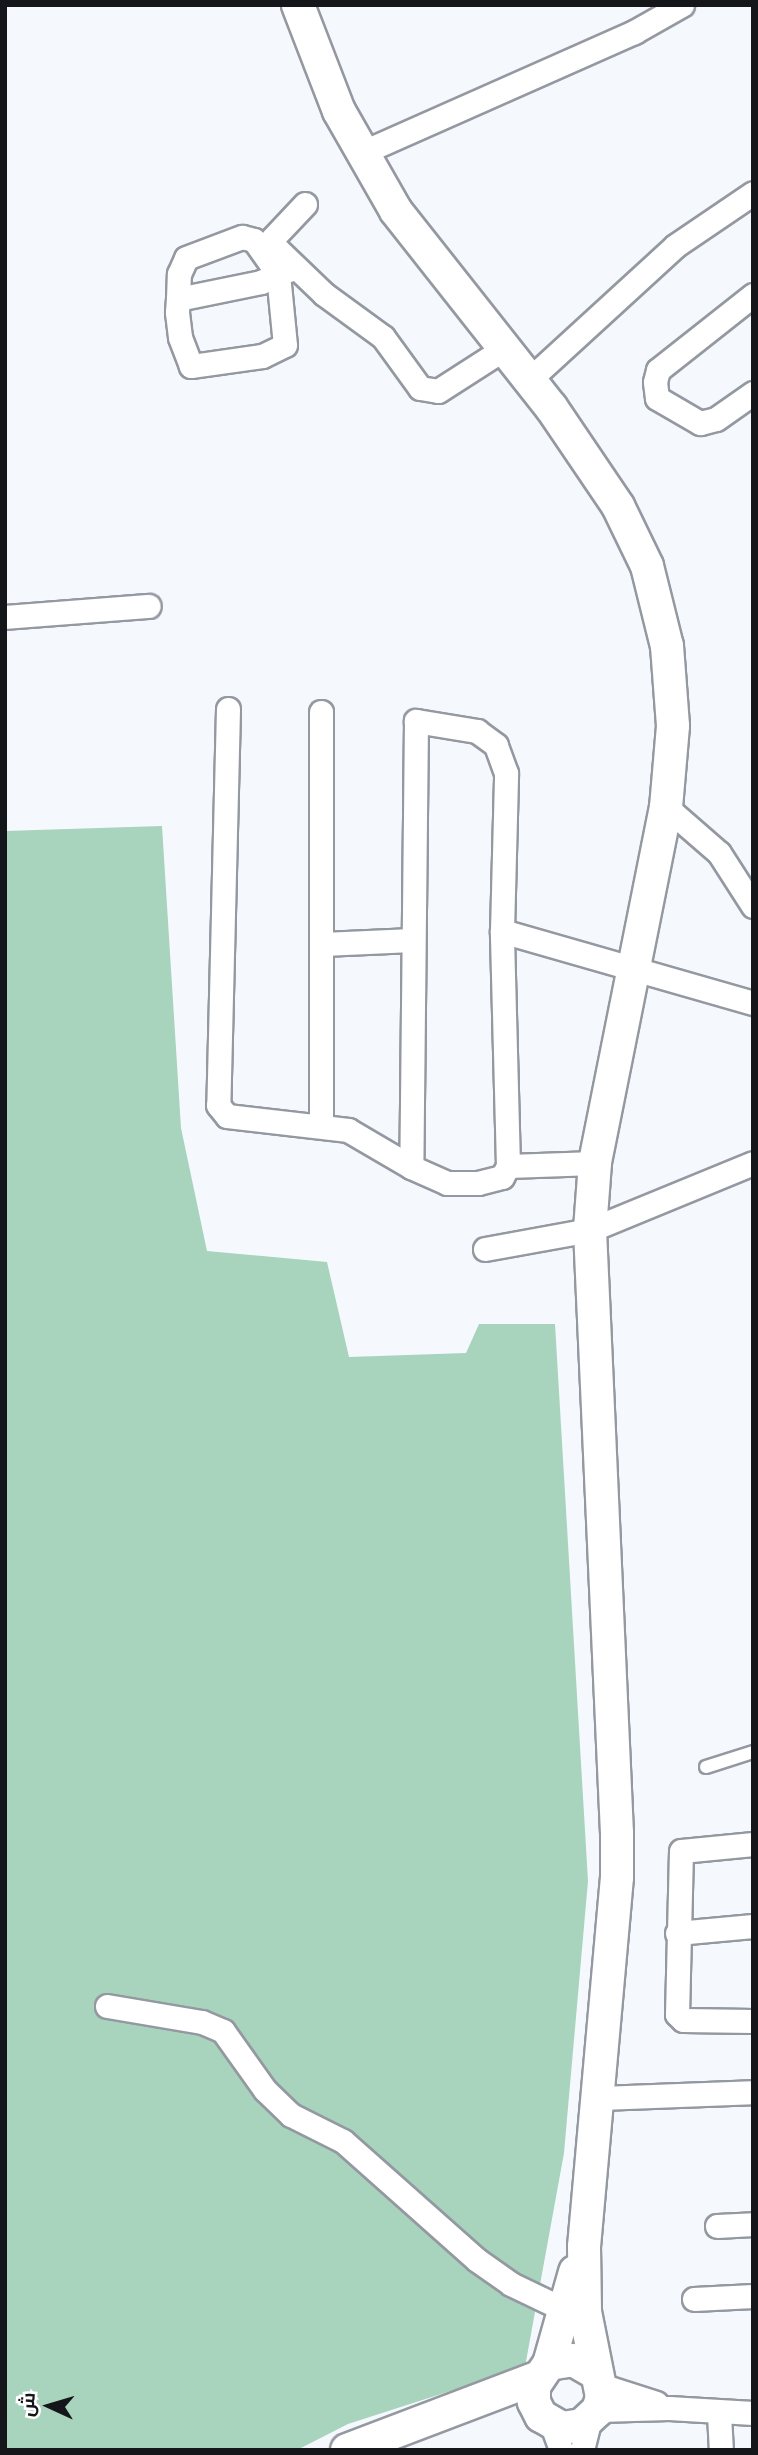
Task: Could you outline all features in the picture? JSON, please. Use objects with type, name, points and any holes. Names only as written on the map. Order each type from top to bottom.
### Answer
[{"type":"street","points":[[298,5],[361,153],[404,222],[530,379],[590,460],[647,566],[667,646],[672,688],[666,807],[595,1163],[590,1230],[617,1844],[599,2098],[584,2248],[585,2312],[595,2396],[582,2450]]},
{"type":"street","points":[[361,153],[634,32],[682,5]]},
{"type":"street","points":[[530,379],[676,246],[753,193]]},
{"type":"street","points":[[305,204],[273,239],[286,271],[285,345],[262,356],[191,366],[180,337],[179,274],[186,258],[220,242],[242,237],[254,240],[286,271],[383,337],[420,388],[438,391],[505,348]]},
{"type":"street","points":[[178,299],[261,282],[286,271]]},
{"type":"street","points":[[753,295],[658,370],[655,382],[657,398],[700,423],[716,419],[753,393]]},
{"type":"street","points":[[5,617],[149,606]]},
{"type":"street","points":[[228,709],[218,1105],[227,1116],[321,1124],[348,1130],[411,1167],[447,1182],[478,1183],[502,1178],[508,1166],[502,931],[509,795],[496,745],[477,731],[416,721],[411,1167]]},
{"type":"street","points":[[321,712],[321,1124]]},
{"type":"street","points":[[666,807],[719,853],[753,906]]},
{"type":"street","points":[[502,931],[633,971],[753,1003]]},
{"type":"street","points":[[323,944],[412,940]]},
{"type":"street","points":[[508,1166],[595,1163]]},
{"type":"street","points":[[485,1249],[590,1230],[753,1163]]},
{"type":"street","points":[[753,1844],[681,1851],[677,1933],[678,2019],[753,2021]]},
{"type":"street","points":[[677,1933],[753,1926]]},
{"type":"street","points":[[107,2006],[202,2022],[223,2031],[265,2090],[291,2115],[343,2141],[488,2268],[563,2309]]},
{"type":"street","points":[[599,2098],[753,2092]]},
{"type":"street","points":[[718,2226],[753,2224]]},
{"type":"street","points":[[553,2432],[534,2402],[584,2248]]},
{"type":"street","points":[[694,2299],[753,2296]]},
{"type":"street","points":[[347,2450],[468,2405],[573,2360],[595,2396],[719,2414],[753,2413]]},
{"type":"street","points":[[468,2405],[508,2409],[553,2432],[572,2428],[595,2396]]},
{"type":"street","points":[[719,2414],[721,2450]]},
{"type":"lane","points":[[706,1767],[753,1752]]},
{"type":"green space","points":[[162,826],[181,1128],[207,1251],[327,1262],[349,1357],[466,1353],[479,1324],[555,1324],[588,1881],[564,2153],[525,2367],[348,2424],[297,2450],[5,2450],[5,831]]}]
